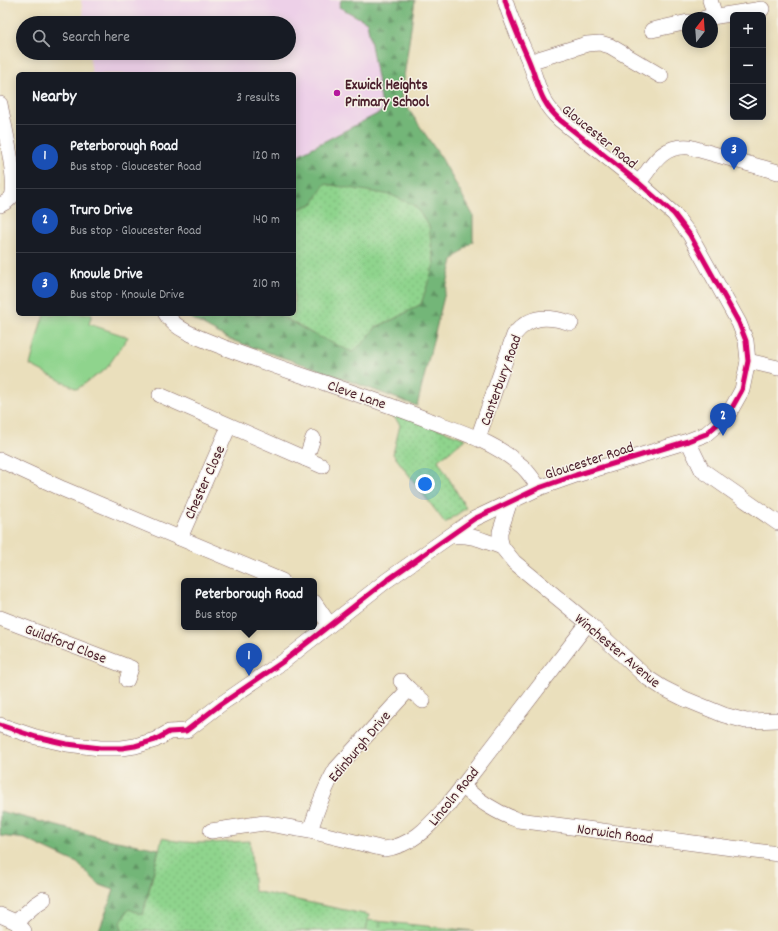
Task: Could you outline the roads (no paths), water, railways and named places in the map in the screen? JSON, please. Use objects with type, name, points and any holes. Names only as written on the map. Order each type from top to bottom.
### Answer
[{"type":"street","name":"Gloucester Road","points":[[0,725],[36,737],[61,743],[100,748],[122,748],[135,746],[155,740],[169,732],[186,731],[221,704],[284,661],[329,624],[386,581],[474,519],[539,488],[706,434],[728,415],[742,390],[748,361],[746,341],[739,323],[690,235],[674,214],[639,183],[553,114],[545,104],[539,93],[529,62],[510,18],[505,0]]},
{"type":"street","points":[[710,0],[710,12]]},
{"type":"street","points":[[718,16],[762,9]]},
{"type":"street","points":[[652,30],[682,23]]},
{"type":"street","points":[[529,62],[586,44],[600,42],[610,46],[661,76]]},
{"type":"street","points":[[0,104],[9,148],[14,186],[12,196],[6,203],[0,205]]},
{"type":"street","points":[[639,183],[662,154],[674,147],[681,146],[778,172]]},
{"type":"street","name":"Cleve Lane","points":[[168,316],[176,325],[205,339],[266,363],[351,391],[478,438],[518,462],[539,488]]},
{"type":"street","name":"Canterbury Road","points":[[478,438],[514,335],[518,329],[532,320],[543,318],[554,318],[571,323]]},
{"type":"street","points":[[748,361],[778,368]]},
{"type":"street","name":"Chester Close","points":[[160,395],[182,397],[229,426],[322,466]]},
{"type":"street","name":"Chester Close","points":[[180,538],[229,426]]},
{"type":"street","points":[[306,458],[313,438]]},
{"type":"street","points":[[688,441],[702,470],[778,523]]},
{"type":"street","points":[[0,460],[275,578]]},
{"type":"street","points":[[502,547],[500,532],[510,501]]},
{"type":"street","points":[[451,536],[473,536],[502,547]]},
{"type":"street","name":"Winchester Avenue","points":[[502,547],[514,562],[588,623],[646,677],[668,691],[704,708],[746,721],[778,720]]},
{"type":"street","points":[[317,606],[329,624]]},
{"type":"street","name":"Guildford Close","points":[[0,618],[133,670]]},
{"type":"street","name":"Lincoln Road","points":[[211,831],[264,823],[310,831],[384,849],[406,844],[426,830],[448,806],[588,623]]},
{"type":"street","name":"Edinburgh Drive","points":[[310,831],[327,783],[336,769],[405,685],[423,701]]},
{"type":"street","name":"Norwich Road","points":[[462,786],[505,816],[518,820],[778,854]]},
{"type":"street","points":[[0,915],[20,926],[32,908],[44,899]]},
{"type":"place","name":"Exwick Heights Primary School","points":[[337,93]]},
{"type":"place","name":"Knowle Drive","points":[[734,170]]},
{"type":"place","name":"Truro Drive","points":[[723,436]]},
{"type":"place","name":"Peterborough Road","points":[[249,676]]}]
